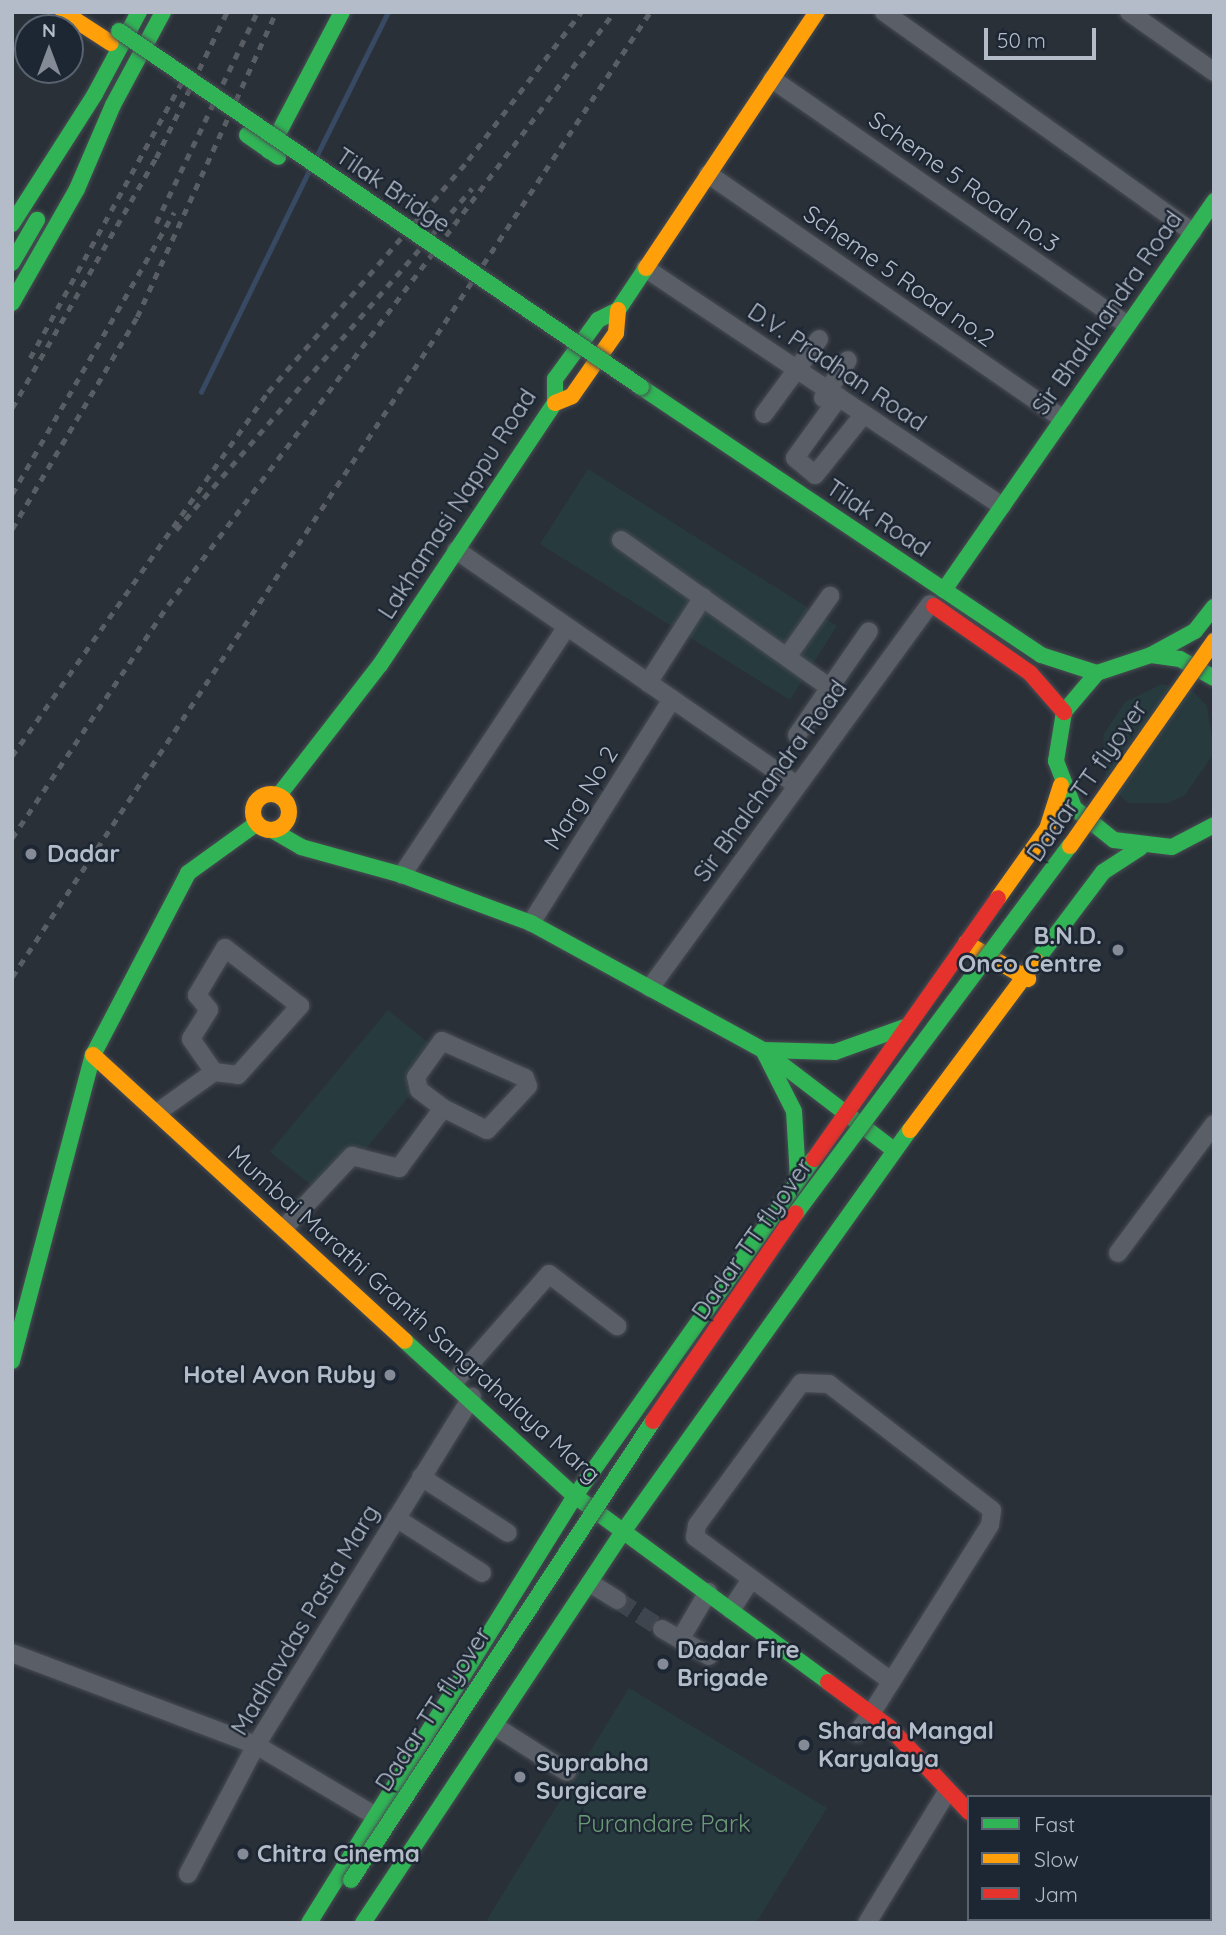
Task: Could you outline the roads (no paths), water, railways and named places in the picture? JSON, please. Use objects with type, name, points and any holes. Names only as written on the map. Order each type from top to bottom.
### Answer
[{"type":"main road","points":[[63,12],[115,37]]},
{"type":"main road","points":[[94,12],[115,37]]},
{"type":"main road","points":[[12,224],[95,94],[139,12]]},
{"type":"main road","points":[[12,303],[77,189],[113,105],[163,12]]},
{"type":"main road","points":[[273,145],[342,12]]},
{"type":"main road","name":"Lakhamasi Nappu Road","points":[[257,823],[257,801],[279,795],[321,746],[555,403],[555,379],[598,320],[618,310],[817,12]]},
{"type":"main road","name":"Tilak Bridge","points":[[115,37],[637,392]]},
{"type":"main road","points":[[60,179],[95,94]]},
{"type":"main road","points":[[12,263],[60,179],[113,105]]},
{"type":"main road","name":"Sir Bhalchandra Road","points":[[944,590],[1214,201]]},
{"type":"main road","points":[[555,403],[572,396],[616,332],[618,310]]},
{"type":"main road","name":"Tilak Road","points":[[637,392],[1041,655],[1097,673]]},
{"type":"main road","name":"Tilak Road","points":[[637,392],[1030,673],[1064,712]]},
{"type":"main road","points":[[309,1923],[372,1814],[575,1496],[1046,829],[1061,785],[1057,736],[1064,712],[1097,673],[1151,655],[1195,631],[1214,607]]},
{"type":"main road","name":"Dadar TT flyover","points":[[318,1923],[351,1880],[505,1638],[776,1240],[1084,827],[1214,641]]},
{"type":"main road","points":[[1151,655],[1180,659],[1214,676]]},
{"type":"main road","name":"Dadar TT flyover","points":[[1153,761],[1214,676]]},
{"type":"main road","points":[[1061,785],[1092,827],[1140,848],[1172,847],[1214,825]]},
{"type":"main road","points":[[272,830],[289,816],[279,795]]},
{"type":"main road","name":"Dadar TT flyover","points":[[960,1026],[1115,816]]},
{"type":"main road","points":[[12,1361],[93,1055],[188,873],[257,823],[301,847],[402,875],[531,923],[763,1050],[842,1116],[894,1150]]},
{"type":"main road","points":[[363,1923],[496,1727],[625,1529],[894,1150],[1028,979],[1103,872],[1140,848]]},
{"type":"main road","points":[[966,943],[1028,979]]},
{"type":"main road","points":[[763,1050],[835,1052],[905,1027]]},
{"type":"main road","points":[[763,1050],[794,1111],[798,1179]]},
{"type":"main road","name":"Mumbai Marathi Granth Sangrahalaya Marg","points":[[93,1055],[472,1396],[575,1496],[625,1529],[871,1714],[967,1810]]},
{"type":"main road","points":[[862,1157],[886,1125]]},
{"type":"main road","name":"Dadar TT flyover","points":[[718,1361],[838,1189]]},
{"type":"main road","points":[[733,1272],[785,1303]]},
{"type":"main road","name":"Dadar TT flyover","points":[[348,1923],[367,1890],[687,1405]]},
{"type":"street","points":[[884,12],[1192,232]]},
{"type":"street","points":[[1129,12],[1214,72]]},
{"type":"street","name":"Scheme 5 Road no.3","points":[[772,79],[1127,325]]},
{"type":"street","name":"Scheme 5 Road no.2","points":[[708,174],[1063,419]]},
{"type":"street","name":"D.V. Pradhan Road","points":[[645,268],[800,366],[864,414],[1002,506]]},
{"type":"street","points":[[764,414],[819,340]]},
{"type":"street","points":[[848,360],[795,458],[815,475],[864,414]]},
{"type":"street","points":[[795,439],[834,390]]},
{"type":"street","points":[[621,540],[830,688]]},
{"type":"street","points":[[456,550],[797,785]]},
{"type":"street","points":[[787,657],[830,596]]},
{"type":"street","points":[[648,683],[703,597]]},
{"type":"street","name":"Sir Bhalchandra Road","points":[[650,988],[930,604]]},
{"type":"street","points":[[402,875],[567,627]]},
{"type":"street","points":[[797,736],[869,631]]},
{"type":"street","name":"Marg No 2","points":[[531,923],[672,699]]},
{"type":"street","points":[[816,708],[840,727]]},
{"type":"street","points":[[158,1112],[214,1072],[237,1075],[300,1006],[225,948],[197,995],[209,1010],[191,1039],[214,1072]]},
{"type":"street","points":[[442,1041],[525,1078],[528,1086],[487,1130],[443,1108],[419,1090],[416,1077],[442,1041]]},
{"type":"street","points":[[285,1227],[352,1156],[399,1168],[443,1108]]},
{"type":"street","points":[[1118,1253],[1214,1124]]},
{"type":"street","points":[[455,1381],[549,1274],[617,1326]]},
{"type":"street","points":[[857,1733],[871,1714],[990,1525],[992,1510],[824,1381],[792,1388],[695,1529],[698,1544],[891,1681]]},
{"type":"street","name":"Madhavdas Pasta Marg","points":[[188,1874],[256,1745],[472,1396]]},
{"type":"street","points":[[421,1477],[508,1534]]},
{"type":"street","points":[[396,1518],[482,1573]]},
{"type":"street","points":[[732,1610],[750,1581]]},
{"type":"street","points":[[590,1583],[617,1600]]},
{"type":"street","points":[[680,1640],[708,1592]]},
{"type":"street","points":[[662,1629],[709,1656]]},
{"type":"street","points":[[12,1653],[256,1745],[372,1814]]},
{"type":"street","points":[[496,1727],[567,1772]]},
{"type":"street","points":[[867,1923],[947,1792]]},
{"type":"waterway","points":[[317,155],[388,12]]},
{"type":"waterway","points":[[201,392],[308,173]]},
{"type":"tunnel","points":[[617,1600],[662,1629]]},
{"type":"railway","points":[[12,408],[156,158],[227,12]]},
{"type":"railway","points":[[156,223],[257,12]]},
{"type":"railway","points":[[12,529],[137,317],[276,12]]},
{"type":"railway","points":[[12,756],[268,392],[468,160],[581,12]]},
{"type":"railway","points":[[12,838],[168,605],[614,12]]},
{"type":"railway","points":[[12,977],[650,12]]},
{"type":"railway","points":[[30,358],[185,76]]},
{"type":"railway","points":[[176,530],[472,188]]},
{"type":"railway","points":[[12,494],[174,212]]},
{"type":"place","name":"Dadar","points":[[31,854]]},
{"type":"place","name":"B.N.D. Onco Centre","points":[[1118,950]]},
{"type":"place","name":"Hotel Avon Ruby","points":[[390,1375]]},
{"type":"place","name":"Dadar Fire Brigade","points":[[663,1664]]},
{"type":"place","name":"Sharda Mangal Karyalaya","points":[[804,1745]]},
{"type":"place","name":"Suprabha Surgicare","points":[[520,1777]]},
{"type":"place","name":"Chitra Cinema","points":[[243,1854]]},
{"type":"park label","name":"Purandare Park","points":[[664,1824]]}]
